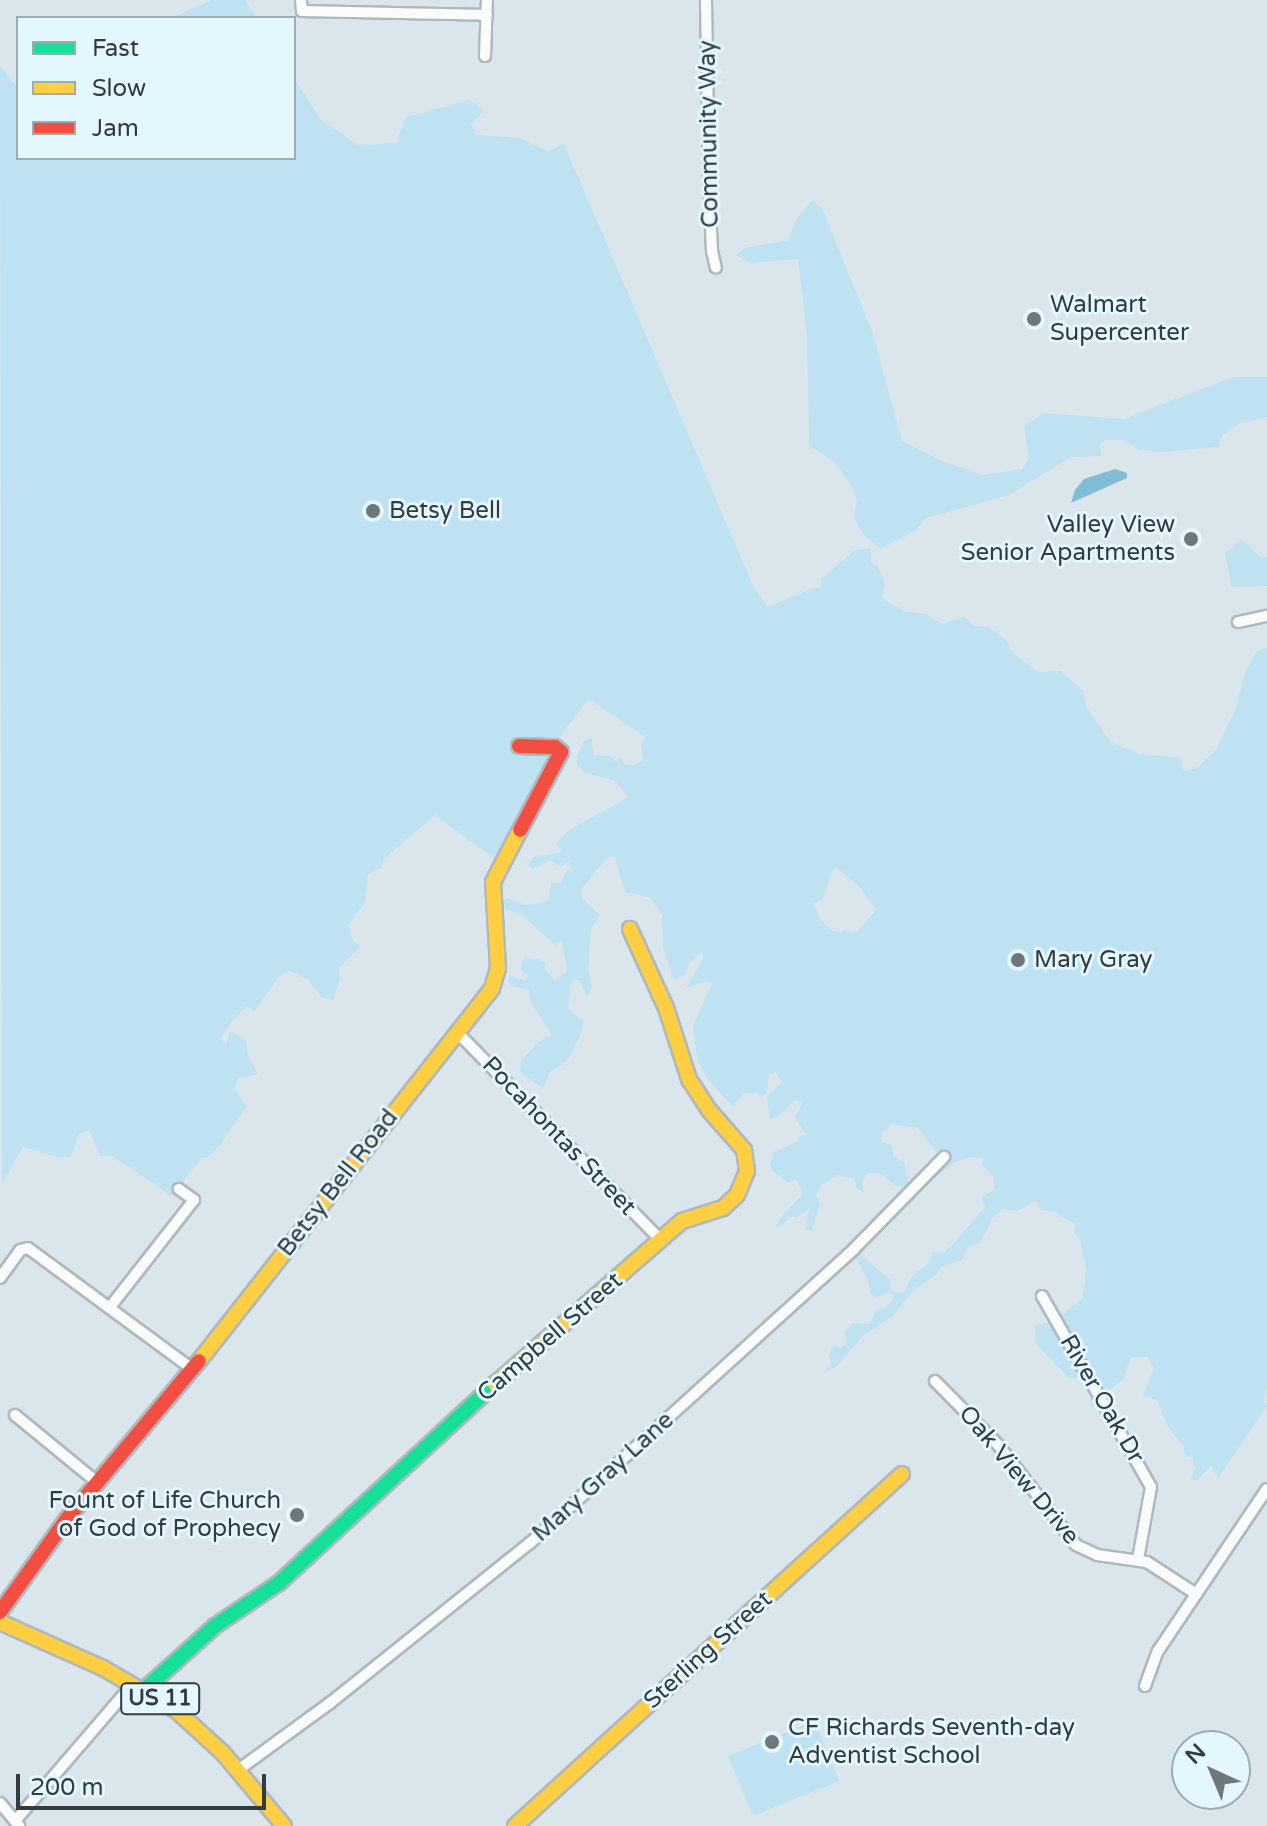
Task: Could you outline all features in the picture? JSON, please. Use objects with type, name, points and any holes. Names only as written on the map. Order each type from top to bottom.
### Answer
[{"type":"street","points":[[485,56],[487,0]]},
{"type":"street","name":"Community Way","points":[[706,0],[709,185],[712,251],[716,268]]},
{"type":"street","points":[[302,5],[487,15]]},
{"type":"street","points":[[1238,622],[1267,616]]},
{"type":"street","name":"Betsy Bell Road","points":[[0,1612],[97,1482],[192,1369],[492,988],[498,968],[493,882],[561,756],[555,747],[519,746]]},
{"type":"street","name":"Campbell Street","points":[[139,1687],[215,1626],[279,1583],[515,1365],[661,1240],[688,1218],[717,1210],[733,1200],[744,1181],[747,1163],[739,1142],[709,1110],[689,1079],[666,1008],[630,929]]},
{"type":"street","name":"Pocahontas Street","points":[[458,1033],[661,1240]]},
{"type":"street","name":"Mary Gray Lane","points":[[238,1770],[330,1703],[530,1543],[854,1249],[944,1157]]},
{"type":"street","points":[[110,1307],[194,1200],[179,1189]]},
{"type":"street","points":[[0,1278],[20,1250],[26,1247],[192,1369]]},
{"type":"street","name":"River Oak Dr","points":[[1042,1296],[1151,1487],[1138,1559]]},
{"type":"street","name":"Oak View Drive","points":[[935,1381],[999,1446],[1076,1545],[1097,1555],[1138,1559],[1196,1594]]},
{"type":"street","points":[[15,1415],[97,1482]]},
{"type":"street","name":"Sterling Street","points":[[515,1826],[902,1474]]},
{"type":"street","points":[[1145,1686],[1158,1651],[1267,1489]]},
{"type":"street","name":"US 11","points":[[0,1622],[139,1687],[191,1723],[238,1770],[284,1826]]},
{"type":"street","points":[[0,1803],[17,1824],[139,1687]]},
{"type":"shaded area","points":[[212,0],[245,0],[256,16],[176,16]]},
{"type":"shaded area","points":[[0,66],[16,86],[16,160],[296,160],[296,81],[321,120],[358,145],[396,143],[406,117],[470,100],[484,111],[471,124],[476,135],[520,138],[548,151],[564,144],[754,588],[768,607],[816,587],[821,589],[821,579],[855,550],[871,548],[871,562],[878,566],[885,585],[882,596],[889,603],[906,612],[926,614],[943,624],[964,616],[974,626],[989,627],[1006,640],[1014,654],[1038,672],[1061,671],[1083,691],[1086,707],[1110,741],[1139,754],[1180,758],[1184,771],[1197,768],[1216,750],[1235,711],[1246,670],[1256,652],[1267,648],[1267,1386],[1264,1402],[1267,1406],[1218,1478],[1211,1465],[1198,1480],[1191,1479],[1195,1467],[1192,1458],[1184,1455],[1184,1447],[1168,1427],[1157,1400],[1143,1396],[1154,1368],[1147,1357],[1131,1357],[1123,1380],[1112,1388],[1102,1405],[1091,1406],[1090,1394],[1078,1378],[1069,1378],[1036,1344],[1035,1326],[1052,1322],[1083,1298],[1086,1269],[1080,1240],[1074,1233],[1075,1224],[1054,1212],[1041,1210],[1035,1200],[1018,1211],[1002,1209],[992,1219],[980,1243],[968,1247],[962,1260],[941,1267],[936,1275],[912,1292],[893,1316],[862,1337],[836,1367],[823,1373],[831,1365],[829,1355],[833,1345],[841,1348],[847,1343],[844,1333],[853,1323],[869,1324],[877,1309],[884,1308],[893,1300],[894,1295],[887,1293],[875,1298],[870,1292],[868,1280],[855,1258],[859,1253],[890,1280],[890,1289],[897,1293],[905,1291],[913,1275],[928,1264],[932,1252],[943,1253],[985,1207],[981,1197],[994,1190],[993,1176],[981,1164],[983,1159],[973,1157],[956,1161],[934,1178],[932,1174],[946,1155],[935,1151],[918,1128],[892,1124],[881,1134],[882,1142],[892,1145],[893,1156],[904,1162],[909,1185],[898,1187],[879,1173],[868,1173],[862,1180],[864,1192],[857,1189],[854,1179],[837,1175],[821,1185],[816,1194],[820,1205],[812,1230],[805,1230],[809,1209],[797,1217],[790,1217],[778,1228],[776,1225],[783,1215],[803,1194],[796,1179],[789,1183],[772,1171],[770,1163],[774,1152],[796,1142],[802,1135],[807,1136],[795,1118],[803,1102],[795,1100],[777,1118],[770,1118],[767,1097],[782,1082],[775,1072],[769,1075],[767,1093],[762,1097],[757,1093],[743,1093],[733,1107],[708,1080],[697,1059],[693,1026],[712,983],[704,982],[686,988],[704,956],[701,953],[690,962],[684,975],[674,980],[663,947],[662,915],[651,898],[625,892],[614,856],[605,860],[581,890],[582,898],[600,915],[591,929],[588,971],[592,988],[587,997],[579,980],[573,980],[570,987],[568,1009],[584,1022],[580,1036],[567,1061],[550,1072],[543,1089],[520,1072],[521,1061],[538,1042],[552,1035],[531,1002],[529,990],[512,986],[508,981],[510,975],[526,981],[528,975],[521,970],[525,957],[545,961],[545,969],[555,981],[567,970],[562,940],[555,945],[522,915],[506,909],[502,903],[506,898],[525,905],[548,902],[551,883],[561,883],[568,869],[573,873],[569,863],[572,859],[561,867],[550,860],[533,869],[528,865],[533,857],[559,853],[561,849],[556,844],[568,831],[628,797],[614,780],[585,773],[577,765],[577,756],[584,741],[592,738],[593,755],[610,756],[615,761],[621,757],[624,764],[633,766],[643,760],[641,743],[645,737],[589,699],[553,745],[554,755],[499,862],[435,815],[384,859],[381,868],[368,873],[365,903],[348,925],[353,941],[361,946],[339,968],[340,980],[333,1000],[321,997],[309,980],[289,970],[279,977],[254,1012],[247,1006],[233,1020],[221,1037],[226,1045],[230,1031],[246,1040],[248,1055],[258,1074],[237,1079],[235,1089],[247,1106],[221,1144],[208,1157],[201,1158],[172,1196],[111,1155],[100,1156],[89,1130],[79,1134],[71,1157],[61,1158],[23,1147],[2,1184]],"holes":[[[837,868],[860,887],[876,910],[858,931],[851,933],[846,929],[841,933],[831,930],[820,919],[813,903],[823,899],[833,869]]]},
{"type":"shaded area","points":[[813,200],[823,210],[872,331],[902,441],[942,461],[983,475],[1022,469],[1029,458],[1024,426],[1044,413],[1124,419],[1233,377],[1267,377],[1267,417],[1239,424],[1223,434],[1218,447],[1162,452],[1140,450],[1122,440],[1105,440],[1100,445],[1101,456],[1071,457],[1009,495],[926,518],[914,532],[880,549],[863,534],[854,518],[857,500],[850,483],[833,461],[809,446],[807,337],[798,259],[751,263],[736,255],[745,248],[788,240],[797,218]]},
{"type":"shaded area","points":[[1115,469],[1127,473],[1127,478],[1071,503],[1075,490],[1084,479]]},
{"type":"shaded area","points":[[1242,539],[1261,558],[1267,557],[1267,586],[1231,587],[1225,553]]},
{"type":"shaded area","points":[[815,1721],[839,1781],[753,1816],[728,1756]]},
{"type":"traffic: fast","points":[[144,1690],[215,1626],[279,1583],[495,1384]]},
{"type":"traffic: slow","points":[[199,1361],[492,988],[498,968],[493,882],[520,830]]},
{"type":"traffic: slow","points":[[495,1384],[682,1221],[723,1208],[737,1195],[747,1171],[744,1150],[709,1110],[689,1079],[666,1008],[630,929]]},
{"type":"traffic: slow","points":[[515,1826],[902,1474]]},
{"type":"traffic: slow","points":[[0,1622],[103,1668],[177,1711],[223,1753],[284,1826]]},
{"type":"traffic: jam","points":[[519,746],[555,747],[561,752],[520,830]]},
{"type":"traffic: jam","points":[[0,1612],[66,1520],[199,1361]]},
{"type":"place","name":"Walmart Supercenter","points":[[1034,319]]},
{"type":"place","name":"Betsy Bell","points":[[373,511]]},
{"type":"place","name":"Valley View Senior Apartments","points":[[1191,539]]},
{"type":"place","name":"Mary Gray","points":[[1018,960]]},
{"type":"place","name":"Fount of Life Church of God of Prophecy","points":[[297,1515]]},
{"type":"place","name":"CF Richards Seventh-day Adventist School","points":[[772,1742]]}]
